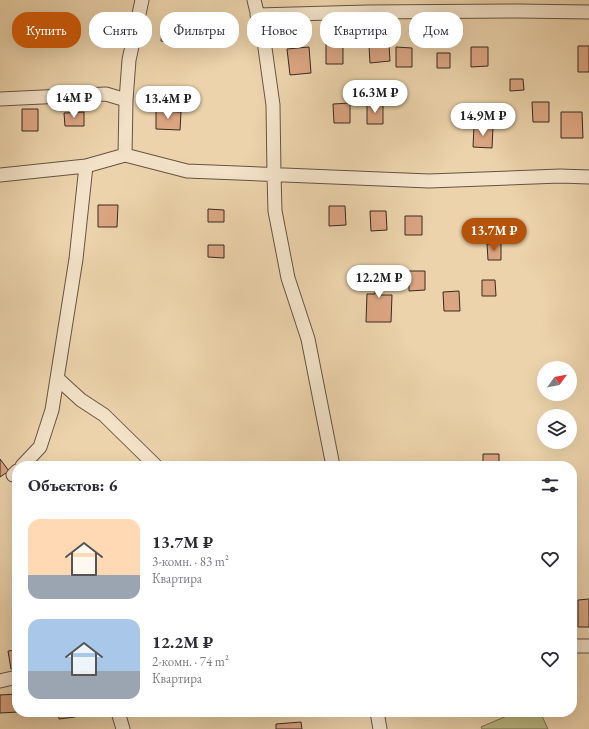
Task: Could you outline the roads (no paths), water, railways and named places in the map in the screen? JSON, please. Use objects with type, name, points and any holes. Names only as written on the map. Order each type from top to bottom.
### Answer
[{"type":"street","points":[[125,155],[126,100],[129,60],[142,0]]},
{"type":"street","points":[[254,0],[256,12]]},
{"type":"street","points":[[294,12],[367,6],[519,5],[589,12]]},
{"type":"street","points":[[265,48],[273,105],[275,210],[288,278],[308,339],[332,461]]},
{"type":"street","points":[[0,99],[106,94],[126,100]]},
{"type":"street","points":[[0,175],[86,166],[125,155],[187,171],[429,181],[489,180],[560,176],[589,177]]},
{"type":"street","points":[[27,461],[40,447],[52,410],[76,258],[86,166]]},
{"type":"street","points":[[58,379],[81,400],[104,415],[151,461]]},
{"type":"street","points":[[577,646],[589,646]]},
{"type":"street","points":[[0,680],[12,678]]},
{"type":"street","points":[[120,717],[124,729]]},
{"type":"street","points":[[378,717],[380,729]]}]
